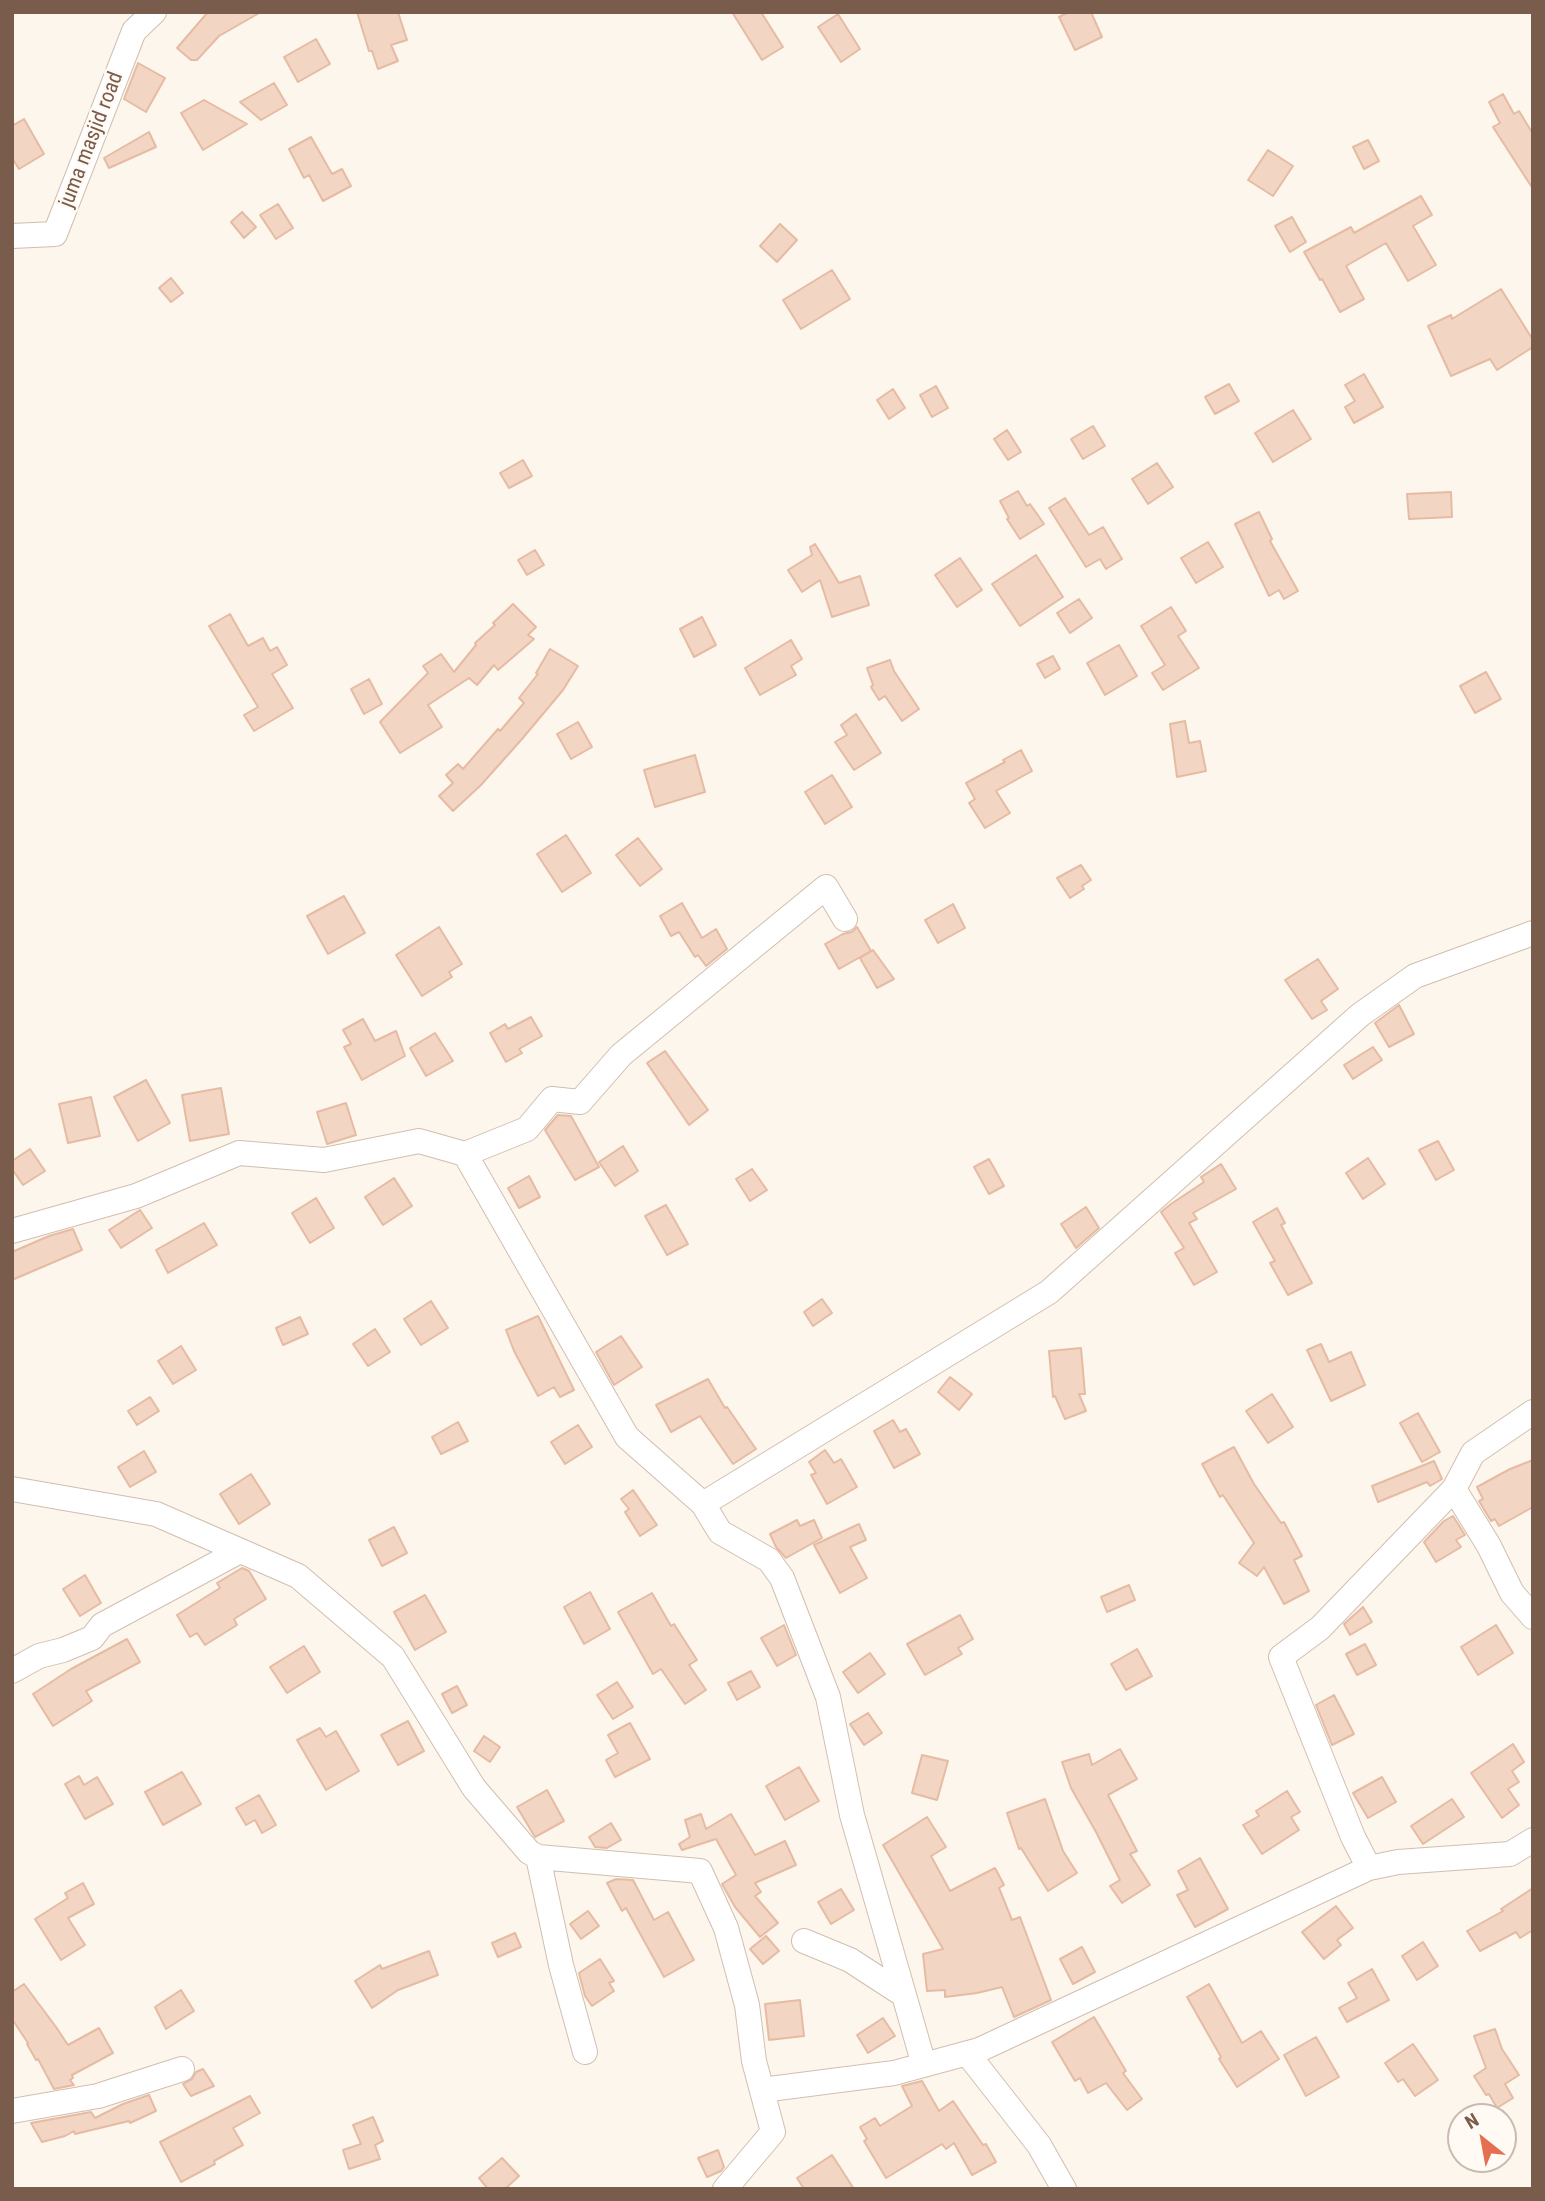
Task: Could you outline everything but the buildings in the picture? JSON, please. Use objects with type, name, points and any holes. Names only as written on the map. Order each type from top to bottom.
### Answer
[{"type":"street","name":"juma masjid road","points":[[12,236],[55,234],[134,31],[154,12]]},
{"type":"street","points":[[12,1231],[135,1196],[239,1153],[324,1160],[419,1142],[465,1154],[527,1129],[552,1099],[580,1102],[621,1055],[826,887],[845,919]]},
{"type":"street","points":[[703,1504],[1049,1292],[1360,1015],[1415,976],[1533,933]]},
{"type":"street","points":[[465,1154],[627,1437],[703,1504],[720,1532],[769,1560],[782,1578],[828,1697],[852,1815],[924,2065]]},
{"type":"street","points":[[1369,1868],[1353,1837],[1281,1657],[1320,1628],[1454,1489],[1473,1453],[1533,1412]]},
{"type":"street","points":[[12,1489],[156,1514],[298,1576],[393,1657],[474,1788],[529,1853],[538,1857],[700,1871],[726,1928],[747,2006],[754,2061],[773,2132],[725,2189]]},
{"type":"street","points":[[1454,1489],[1489,1546],[1512,1592],[1533,1617]]},
{"type":"street","points":[[12,1671],[39,1656],[92,1638],[102,1625],[240,1551]]},
{"type":"street","points":[[762,2090],[894,2073],[979,2050],[1369,1868],[1398,1862],[1510,1854],[1533,1840]]},
{"type":"street","points":[[538,1857],[561,1965],[585,2052]]},
{"type":"street","points":[[804,1941],[850,1960],[904,1995]]},
{"type":"street","points":[[967,2053],[1039,2145],[1064,2189]]},
{"type":"street","points":[[12,2111],[98,2096],[182,2069]]}]
